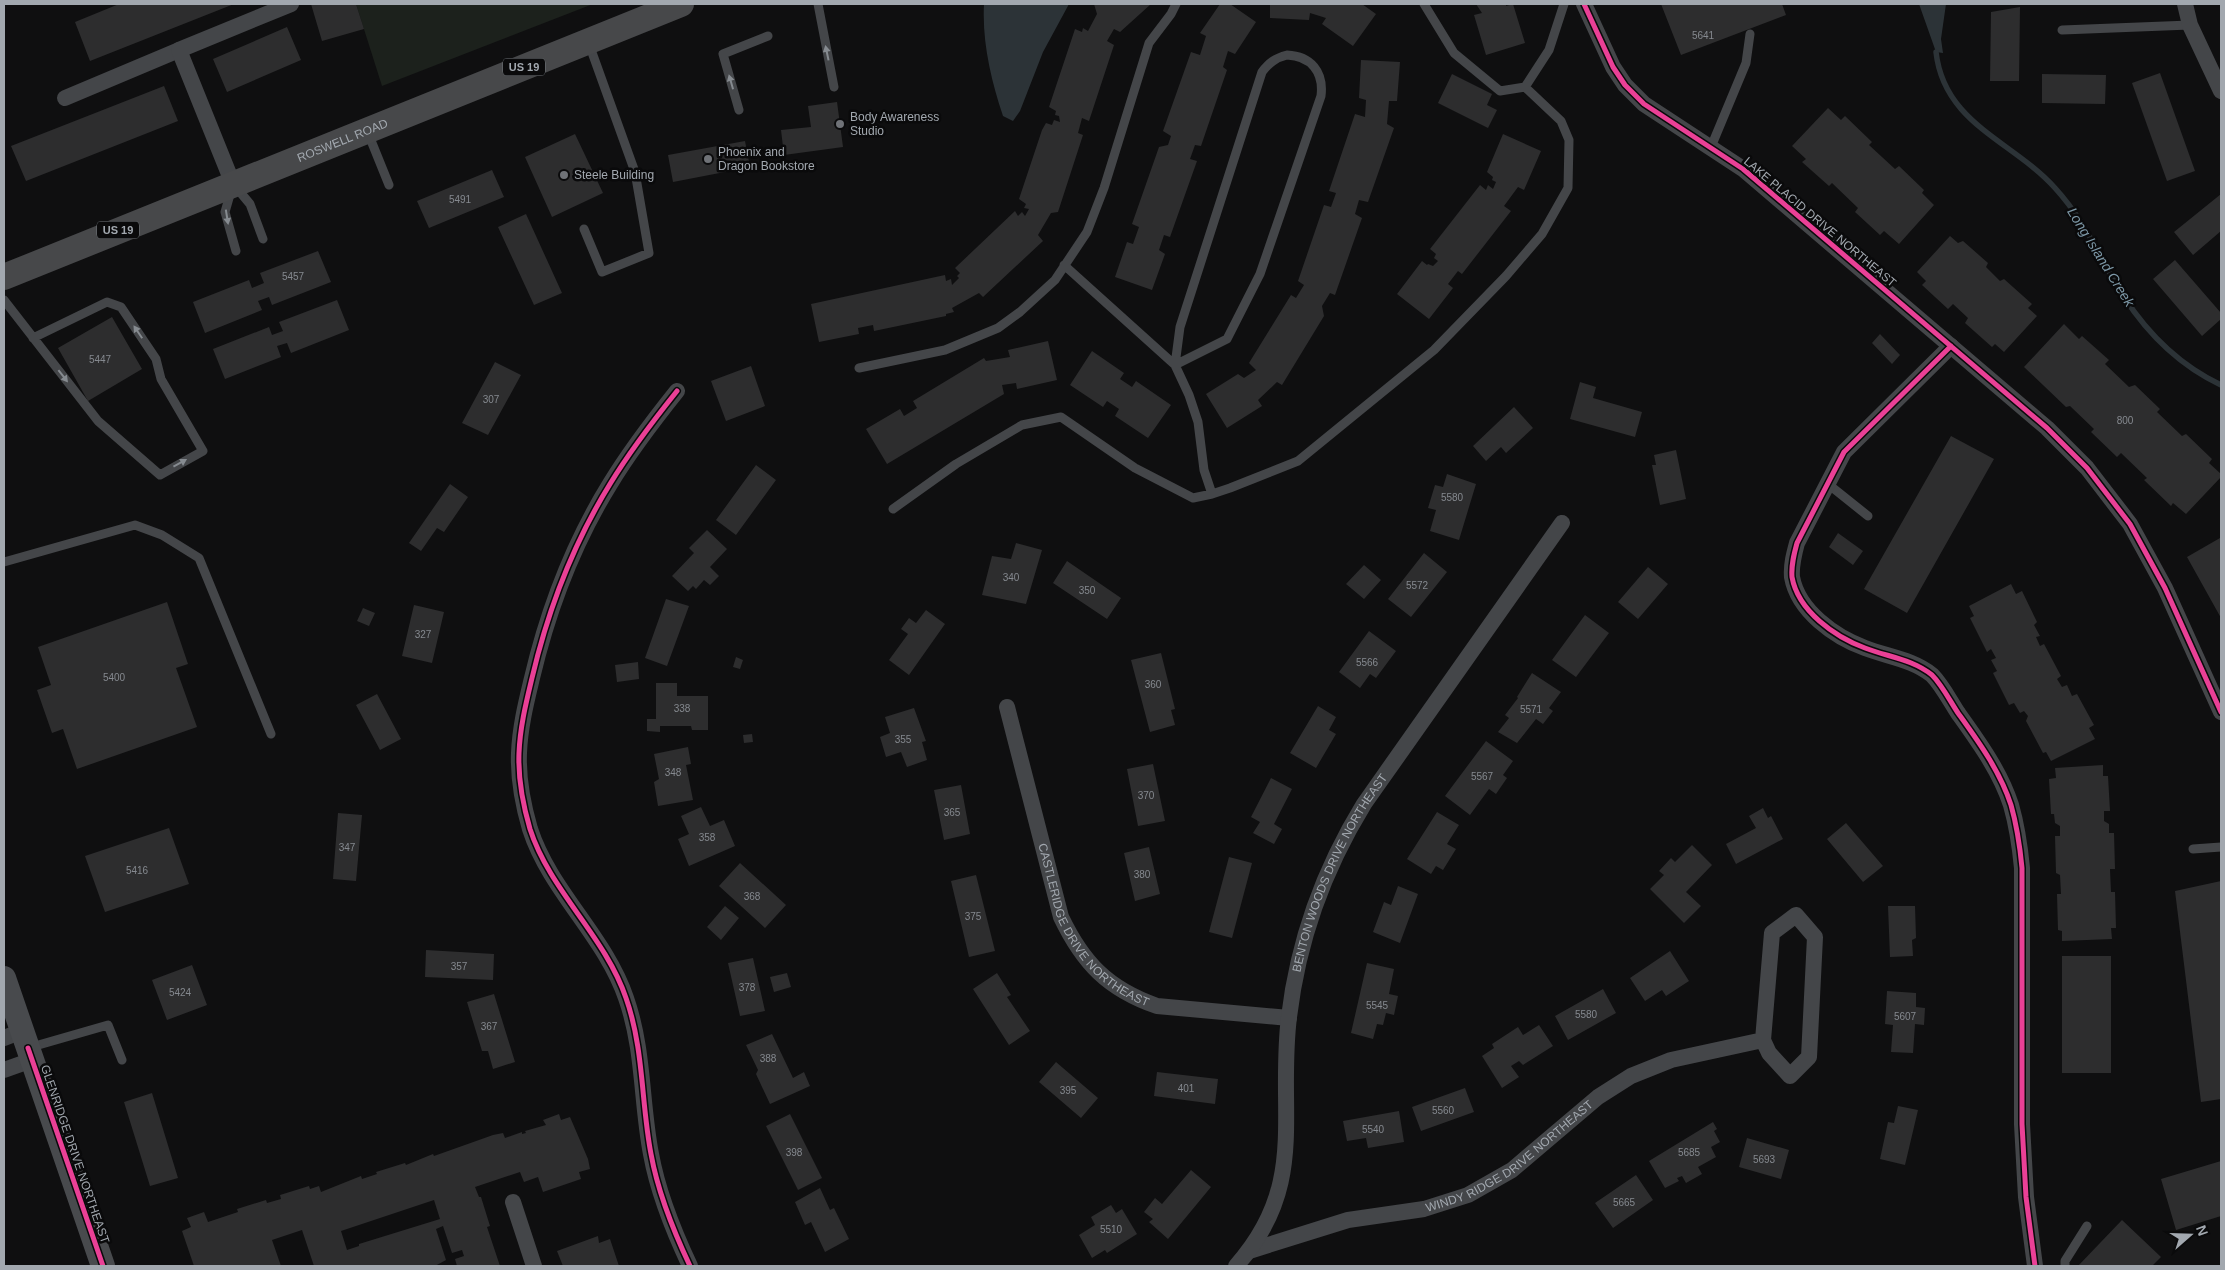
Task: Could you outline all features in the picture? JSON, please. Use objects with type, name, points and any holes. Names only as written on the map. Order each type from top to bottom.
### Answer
[{"type":"main road","name":"ROSWELL ROAD","points":[[4,277],[681,4]]},
{"type":"main road","name":"GLENRIDGE DRIVE NORTHEAST","points":[[4,978],[21,1044],[103,1266]]},
{"type":"street","points":[[65,98],[291,4]]},
{"type":"street","name":"LAKE PLACID DRIVE NORTHEAST","points":[[1584,4],[1613,67],[1625,85],[1644,104],[1743,169],[2047,428],[2088,468],[2130,524],[2165,588],[2221,712]]},
{"type":"street","points":[[2185,4],[2190,25],[2221,91]]},
{"type":"street","points":[[179,50],[233,184]]},
{"type":"street","points":[[1951,346],[1844,452],[1797,543],[1792,559],[1792,576],[1803,604],[1830,629],[1864,648],[1914,663],[1933,676],[1989,757],[2010,803],[2019,837],[2022,868],[2022,1124],[2026,1197],[2035,1266]]},
{"type":"street","points":[[677,391],[642,435],[610,484],[583,533],[560,585],[540,645],[523,715],[519,754],[522,790],[530,828],[544,862],[604,950],[627,1000],[638,1045],[650,1152],[660,1192],[690,1266]]},
{"type":"street","name":"BENTON WOODS DRIVE NORTHEAST","points":[[1236,1266],[1249,1251],[1270,1216],[1283,1179],[1287,1145],[1285,1072],[1289,1018],[1297,967],[1311,916],[1327,874],[1350,826],[1364,804],[1562,523]]},
{"type":"street","name":"CASTLERIDGE DRIVE NORTHEAST","points":[[1007,707],[1061,917],[1073,943],[1090,966],[1120,990],[1137,999],[1157,1006],[1289,1018]]},
{"type":"street","points":[[1796,915],[1814,937],[1809,1057],[1790,1076],[1769,1053],[1763,1040],[1772,933],[1796,915]]},
{"type":"street","name":"WINDY RIDGE DRIVE NORTHEAST","points":[[1249,1251],[1348,1220],[1424,1209],[1468,1195],[1512,1170],[1598,1098],[1631,1076],[1671,1060],[1763,1040]]},
{"type":"street","points":[[4,1070],[21,1044]]},
{"type":"street","points":[[513,1202],[534,1266]]},
{"type":"lane","points":[[818,4],[834,87]]},
{"type":"lane","points":[[860,368],[945,350],[998,328],[1020,312],[1054,280],[1087,232],[1104,188],[1148,43],[1171,14],[1176,4]]},
{"type":"lane","points":[[1424,4],[1454,53],[1500,91],[1525,87],[1549,50],[1564,4]]},
{"type":"lane","points":[[2062,30],[2190,25]]},
{"type":"lane","points":[[1711,147],[1746,63],[1750,34]]},
{"type":"lane","points":[[739,110],[723,54],[768,36]]},
{"type":"lane","points":[[584,229],[602,272],[649,253],[635,172],[588,41]]},
{"type":"lane","points":[[1287,55],[1307,60],[1318,71],[1322,86],[1321,96],[1260,274],[1227,339],[1175,365],[1180,327],[1262,72],[1268,64],[1277,58],[1287,55]]},
{"type":"lane","points":[[893,508],[956,464],[1022,425],[1061,417],[1135,468],[1193,498],[1212,494],[1298,460],[1434,350],[1506,276],[1542,234],[1568,188],[1569,140],[1561,121],[1525,87]]},
{"type":"lane","points":[[367,130],[389,185]]},
{"type":"lane","points":[[233,184],[250,204],[263,239]]},
{"type":"lane","points":[[233,184],[225,212],[236,251]]},
{"type":"lane","points":[[1064,265],[1175,365],[1189,395],[1198,422],[1204,470],[1212,494]]},
{"type":"lane","points":[[4,300],[33,338],[98,421],[160,475],[203,450],[160,379],[156,359],[121,307],[107,302],[33,338]]},
{"type":"lane","points":[[1828,484],[1868,516]]},
{"type":"lane","points":[[4,562],[135,525],[162,535],[199,558],[271,734]]},
{"type":"lane","points":[[2193,849],[2221,847]]},
{"type":"lane","points":[[21,1044],[108,1025],[122,1060]]},
{"type":"lane","points":[[2065,1266],[2065,1261],[2087,1226]]},
{"type":"shaded area","points":[[356,4],[593,4],[382,86]]},
{"type":"shaded area","points":[[984,4],[1069,4],[1043,52],[1020,111],[1013,121],[1003,116],[991,75],[984,32]]},
{"type":"shaded area","points":[[1919,4],[1946,4],[1941,39],[1943,53],[1936,52]]},
{"type":"building","points":[[119,4],[234,4],[90,61],[75,22]]},
{"type":"building","points":[[311,4],[356,4],[364,29],[322,41]]},
{"type":"building","points":[[1094,4],[1151,4],[1120,32],[1114,29],[1107,41],[1114,45],[1089,121],[1082,118],[1078,133],[1083,135],[1058,212],[1051,213],[1038,235],[1043,241],[983,297],[979,293],[952,308],[954,312],[946,314],[946,316],[874,331],[873,325],[858,328],[859,334],[819,342],[811,304],[945,275],[946,281],[951,279],[952,285],[959,278],[957,276],[960,273],[955,268],[1015,211],[1018,216],[1022,212],[1025,216],[1029,209],[1024,208],[1026,204],[1019,199],[1042,130],[1046,123],[1052,125],[1054,120],[1060,122],[1059,116],[1055,115],[1056,111],[1049,107],[1075,29],[1082,32],[1083,28],[1088,31],[1097,14]]},
{"type":"building","points":[[1220,4],[1230,4],[1256,22],[1235,54],[1228,51],[1223,67],[1227,70],[1201,146],[1195,145],[1190,159],[1197,161],[1170,237],[1164,235],[1159,250],[1165,254],[1152,290],[1115,277],[1127,242],[1133,244],[1139,227],[1132,224],[1159,147],[1168,145],[1171,136],[1163,131],[1191,52],[1200,55],[1206,36],[1200,33]]},
{"type":"building","points":[[1270,4],[1362,4],[1376,14],[1353,46],[1322,24],[1326,18],[1310,13],[1309,20],[1270,18]]},
{"type":"building","points":[[1476,4],[1506,4],[1506,6],[1513,4],[1525,43],[1486,55],[1474,15],[1482,13]]},
{"type":"building","points":[[1661,4],[1782,4],[1786,15],[1681,55]]},
{"type":"building","points":[[2020,7],[2019,81],[1990,81],[1991,12]]},
{"type":"building","points":[[287,27],[301,60],[227,92],[213,59]]},
{"type":"building","points":[[1361,60],[1400,62],[1397,101],[1389,101],[1387,124],[1394,128],[1368,202],[1359,200],[1355,214],[1362,218],[1335,295],[1330,293],[1322,306],[1324,316],[1282,385],[1277,382],[1258,400],[1262,406],[1227,428],[1206,394],[1238,374],[1244,378],[1256,370],[1249,363],[1291,295],[1296,298],[1304,285],[1298,281],[1324,205],[1331,207],[1336,193],[1329,191],[1355,114],[1365,117],[1366,100],[1359,98]]},
{"type":"building","points":[[2160,73],[2195,171],[2167,181],[2132,83]]},
{"type":"building","points":[[1452,74],[1492,94],[1487,105],[1497,110],[1488,128],[1438,103]]},
{"type":"building","points":[[2042,74],[2106,75],[2105,104],[2042,103]]},
{"type":"building","points":[[164,86],[178,121],[26,181],[11,146]]},
{"type":"building","points":[[837,102],[843,147],[784,155],[781,130],[811,127],[808,106]]},
{"type":"building","points":[[1828,108],[1841,120],[1845,116],[1872,142],[1869,145],[1895,169],[1899,166],[1924,190],[1922,193],[1934,205],[1899,244],[1884,231],[1880,235],[1855,212],[1858,208],[1832,183],[1829,186],[1802,162],[1806,159],[1792,146]]},
{"type":"building","name":"Steele Building","points":[[575,134],[603,193],[552,217],[525,157]]},
{"type":"building","points":[[1503,134],[1541,151],[1524,190],[1518,187],[1504,206],[1511,211],[1462,274],[1458,271],[1448,284],[1453,288],[1429,319],[1397,294],[1422,261],[1427,265],[1433,266],[1438,261],[1434,258],[1436,254],[1430,249],[1480,185],[1486,190],[1488,185],[1493,189],[1496,182],[1492,180],[1493,177],[1487,172]]},
{"type":"building","name":"Phoenix and Dragon Bookstore","points":[[745,141],[749,162],[729,166],[730,171],[673,182],[668,155]]},
{"type":"building","points":[[492,170],[504,197],[429,228],[417,201]]},
{"type":"building","points":[[2221,194],[2221,231],[2193,255],[2174,232]]},
{"type":"building","points":[[526,214],[562,293],[534,305],[498,227]]},
{"type":"building","points":[[1950,236],[1958,243],[1963,241],[1988,263],[1986,267],[2000,281],[2004,279],[2032,304],[2028,308],[2037,316],[2004,352],[1995,344],[1992,347],[1965,323],[1968,318],[1953,304],[1948,309],[1922,285],[1926,281],[1917,272]]},
{"type":"building","points":[[318,251],[331,282],[272,305],[269,297],[258,301],[262,310],[205,333],[193,302],[249,280],[252,288],[264,283],[260,273]]},
{"type":"building","points":[[2175,260],[2221,313],[2221,319],[2202,336],[2153,279]]},
{"type":"building","points":[[337,300],[349,330],[291,353],[287,343],[277,346],[281,357],[225,379],[213,349],[269,327],[272,335],[283,331],[279,322]]},
{"type":"building","points":[[112,317],[142,369],[88,401],[58,348]]},
{"type":"building","points":[[2064,324],[2079,339],[2082,336],[2109,360],[2105,364],[2129,387],[2135,385],[2160,409],[2157,412],[2182,436],[2186,434],[2212,459],[2209,463],[2221,474],[2221,477],[2186,514],[2173,503],[2171,506],[2144,480],[2147,478],[2121,453],[2117,457],[2091,432],[2094,429],[2070,406],[2066,407],[2024,367]]},
{"type":"building","points":[[1880,334],[1900,355],[1892,364],[1872,343]]},
{"type":"building","points":[[1048,341],[1057,380],[1017,389],[1016,383],[1002,385],[1004,394],[887,464],[866,429],[900,409],[904,416],[917,408],[913,401],[984,358],[986,361],[1010,357],[1008,350]]},
{"type":"building","points":[[1092,351],[1124,373],[1120,379],[1132,387],[1136,381],[1171,405],[1148,438],[1115,416],[1119,409],[1107,401],[1103,407],[1070,385]]},
{"type":"building","points":[[495,362],[521,375],[488,435],[462,423]]},
{"type":"building","points":[[751,366],[765,406],[726,421],[711,381]]},
{"type":"building","points":[[1580,382],[1596,387],[1593,398],[1642,412],[1635,437],[1570,419]]},
{"type":"building","points":[[1514,407],[1533,428],[1506,453],[1501,447],[1486,461],[1473,446]]},
{"type":"building","points":[[1951,436],[1994,459],[1907,613],[1864,589]]},
{"type":"building","points":[[1676,450],[1686,499],[1660,505],[1652,465],[1656,465],[1654,455]]},
{"type":"building","points":[[756,465],[776,480],[736,535],[716,520]]},
{"type":"building","points":[[1447,474],[1476,484],[1459,540],[1430,531],[1436,510],[1428,508],[1435,485],[1443,487]]},
{"type":"building","points":[[450,484],[468,497],[444,532],[437,528],[421,551],[409,543]]},
{"type":"building","points":[[707,530],[727,549],[710,567],[719,576],[710,585],[704,580],[696,589],[693,586],[688,591],[672,576],[694,553],[689,548]]},
{"type":"building","points":[[1838,533],[1863,551],[1853,565],[1829,547]]},
{"type":"building","points":[[2220,538],[2221,540],[2221,618],[2187,557]]},
{"type":"building","points":[[1016,543],[1042,550],[1026,604],[982,595],[992,556],[1011,559]]},
{"type":"building","points":[[1424,553],[1447,572],[1411,617],[1388,599]]},
{"type":"building","points":[[1067,561],[1121,598],[1107,619],[1053,583]]},
{"type":"building","points":[[1364,565],[1381,580],[1364,599],[1346,584]]},
{"type":"building","points":[[1648,567],[1668,584],[1638,619],[1618,602]]},
{"type":"building","points":[[2011,584],[2016,594],[2022,591],[2037,622],[2034,625],[2040,636],[2036,637],[2040,646],[2044,644],[2061,676],[2057,679],[2062,687],[2067,685],[2072,696],[2077,694],[2094,725],[2089,728],[2095,739],[2051,761],[2046,752],[2043,753],[2026,721],[2028,716],[2024,711],[2020,713],[2014,703],[2009,705],[1993,673],[1997,671],[1991,660],[1996,658],[1991,649],[1987,652],[1970,618],[1974,616],[1969,606]]},
{"type":"building","points":[[666,599],[689,606],[667,666],[645,658]]},
{"type":"building","points":[[167,602],[188,664],[176,668],[197,727],[77,769],[63,729],[52,733],[37,690],[51,685],[38,647]]},
{"type":"building","points":[[414,605],[444,612],[432,663],[402,656]]},
{"type":"building","points":[[363,608],[375,613],[369,626],[357,621]]},
{"type":"building","points":[[926,610],[945,624],[909,675],[889,660],[908,634],[901,629],[909,618],[916,623]]},
{"type":"building","points":[[1585,615],[1609,633],[1576,677],[1552,660]]},
{"type":"building","points":[[1369,631],[1396,651],[1376,678],[1370,674],[1360,688],[1339,672]]},
{"type":"building","points":[[1161,653],[1175,709],[1171,710],[1175,725],[1150,732],[1131,660]]},
{"type":"building","points":[[736,657],[743,660],[740,669],[733,667]]},
{"type":"building","points":[[638,662],[639,679],[617,682],[615,665]]},
{"type":"building","points":[[1532,673],[1561,692],[1549,708],[1553,711],[1543,724],[1536,719],[1517,743],[1498,732],[1509,718],[1505,715],[1518,698]]},
{"type":"building","points":[[656,683],[677,683],[677,696],[708,696],[708,730],[692,730],[691,726],[660,726],[660,732],[647,731],[647,719],[656,719]]},
{"type":"building","points":[[377,694],[401,739],[380,750],[356,705]]},
{"type":"building","points":[[1318,706],[1336,717],[1329,730],[1336,734],[1316,768],[1290,753]]},
{"type":"building","points":[[914,708],[926,741],[922,742],[927,760],[907,767],[901,752],[886,757],[880,737],[890,733],[885,717]]},
{"type":"building","points":[[752,734],[753,742],[744,743],[743,735]]},
{"type":"building","points":[[1486,741],[1513,761],[1503,775],[1507,778],[1496,794],[1489,789],[1470,815],[1445,796]]},
{"type":"building","points":[[688,747],[691,764],[686,765],[693,800],[658,806],[654,782],[659,779],[654,754]]},
{"type":"building","points":[[1153,764],[1165,821],[1138,826],[1127,769]]},
{"type":"building","points":[[2103,765],[2103,776],[2108,776],[2110,811],[2104,811],[2104,821],[2109,824],[2109,833],[2114,833],[2115,869],[2110,869],[2111,892],[2115,892],[2116,928],[2111,928],[2112,939],[2062,941],[2062,931],[2058,930],[2057,894],[2061,894],[2060,875],[2056,873],[2055,836],[2060,836],[2060,826],[2055,823],[2054,814],[2051,814],[2049,779],[2056,778],[2055,768]]},
{"type":"building","points":[[1271,778],[1292,789],[1274,824],[1282,829],[1274,844],[1253,833],[1260,822],[1251,817]]},
{"type":"building","points":[[961,785],[970,834],[944,840],[934,790]]},
{"type":"building","points":[[701,807],[710,826],[724,820],[735,846],[689,866],[678,839],[689,834],[681,816]]},
{"type":"building","points":[[1763,808],[1768,818],[1771,816],[1783,839],[1736,864],[1726,844],[1756,828],[1749,816]]},
{"type":"building","points":[[1437,812],[1459,825],[1447,844],[1456,849],[1443,870],[1436,866],[1431,874],[1407,859]]},
{"type":"building","points":[[338,813],[362,815],[356,881],[333,879]]},
{"type":"building","points":[[1846,823],[1883,866],[1863,882],[1827,839]]},
{"type":"building","points":[[169,828],[189,884],[105,912],[85,856]]},
{"type":"building","points":[[1692,845],[1712,865],[1686,892],[1701,906],[1684,923],[1650,889],[1664,875],[1659,871],[1671,858],[1675,862]]},
{"type":"building","points":[[1149,847],[1160,894],[1135,901],[1124,853]]},
{"type":"building","points":[[1229,857],[1252,863],[1232,938],[1209,932]]},
{"type":"building","points":[[740,863],[786,905],[765,928],[719,886]]},
{"type":"building","points":[[976,875],[995,951],[969,957],[951,881]]},
{"type":"building","points":[[2221,881],[2221,1099],[2201,1102],[2175,891]]},
{"type":"building","points":[[1398,886],[1418,894],[1400,943],[1373,932],[1384,902],[1391,905]]},
{"type":"building","points":[[725,906],[739,918],[721,940],[707,927]]},
{"type":"building","points":[[1888,906],[1915,906],[1916,938],[1912,940],[1913,956],[1890,957]]},
{"type":"building","points":[[426,950],[494,954],[493,980],[425,977]]},
{"type":"building","points":[[1670,951],[1689,981],[1666,996],[1662,990],[1645,1001],[1630,978]]},
{"type":"building","points":[[2062,956],[2111,956],[2111,1073],[2062,1073]]},
{"type":"building","points":[[753,958],[765,1011],[740,1016],[728,963]]},
{"type":"building","points":[[1367,963],[1394,969],[1389,994],[1398,996],[1394,1015],[1386,1013],[1383,1025],[1377,1024],[1373,1039],[1351,1033]]},
{"type":"building","points":[[192,965],[207,1005],[167,1020],[152,980]]},
{"type":"building","points":[[787,973],[791,987],[774,992],[770,977]]},
{"type":"building","points":[[997,973],[1011,995],[1007,997],[1030,1031],[1009,1045],[973,989]]},
{"type":"building","points":[[1603,989],[1616,1013],[1568,1040],[1555,1016]]},
{"type":"building","points":[[1887,991],[1916,993],[1916,1007],[1925,1008],[1924,1025],[1915,1024],[1913,1053],[1891,1052],[1893,1025],[1885,1024]]},
{"type":"building","points":[[494,994],[515,1062],[493,1069],[488,1051],[482,1051],[467,1002]]},
{"type":"building","points":[[1539,1025],[1553,1046],[1523,1065],[1519,1061],[1511,1066],[1519,1077],[1502,1088],[1482,1056],[1494,1048],[1492,1044],[1518,1027],[1523,1035]]},
{"type":"building","points":[[772,1034],[793,1078],[804,1072],[810,1086],[770,1104],[756,1074],[758,1070],[746,1045]]},
{"type":"building","points":[[1056,1062],[1098,1098],[1081,1118],[1039,1082]]},
{"type":"building","points":[[1157,1072],[1218,1079],[1215,1104],[1154,1096]]},
{"type":"building","points":[[1465,1088],[1474,1112],[1421,1131],[1412,1107]]},
{"type":"building","points":[[152,1093],[178,1178],[150,1186],[124,1102]]},
{"type":"building","points":[[1898,1106],[1918,1110],[1905,1165],[1880,1159],[1888,1122],[1894,1123]]},
{"type":"building","points":[[1399,1111],[1404,1142],[1368,1148],[1366,1138],[1347,1141],[1343,1121]]},
{"type":"building","points":[[559,1114],[561,1120],[570,1117],[588,1159],[590,1169],[579,1172],[581,1179],[543,1192],[538,1177],[524,1182],[520,1172],[475,1187],[479,1197],[481,1197],[490,1226],[487,1227],[500,1266],[457,1266],[455,1259],[464,1256],[462,1250],[452,1253],[443,1226],[436,1229],[446,1260],[435,1266],[314,1266],[302,1230],[272,1240],[281,1266],[194,1266],[182,1231],[191,1227],[187,1218],[204,1212],[208,1222],[238,1212],[237,1209],[266,1200],[267,1203],[281,1199],[280,1195],[309,1186],[310,1189],[319,1186],[321,1192],[361,1176],[362,1179],[377,1174],[376,1172],[405,1163],[406,1165],[433,1154],[434,1156],[493,1135],[503,1133],[505,1138],[522,1132],[522,1134],[526,1133],[525,1131],[546,1125],[543,1120]],"holes":[[[434,1200],[440,1219],[359,1244],[359,1246],[347,1250],[341,1231]]]},
{"type":"building","points":[[790,1114],[822,1178],[798,1190],[766,1126]]},
{"type":"building","points":[[1713,1122],[1717,1129],[1714,1131],[1720,1142],[1711,1147],[1716,1157],[1698,1167],[1702,1174],[1686,1183],[1682,1176],[1677,1178],[1679,1181],[1665,1188],[1649,1161]]},
{"type":"building","points":[[1747,1138],[1789,1150],[1781,1179],[1739,1167]]},
{"type":"building","points":[[2221,1161],[2221,1216],[2176,1230],[2161,1179]]},
{"type":"building","points":[[1191,1170],[1211,1187],[1168,1239],[1149,1222],[1153,1219],[1144,1212],[1155,1198],[1162,1204]]},
{"type":"building","points":[[1636,1175],[1653,1200],[1613,1228],[1595,1203]]},
{"type":"building","points":[[820,1188],[830,1210],[834,1208],[849,1239],[825,1252],[811,1222],[805,1225],[795,1202]]},
{"type":"building","points":[[1111,1205],[1116,1213],[1122,1209],[1137,1234],[1107,1253],[1105,1250],[1092,1258],[1079,1235],[1095,1225],[1091,1217]]},
{"type":"building","points":[[2122,1220],[2161,1257],[2152,1266],[2078,1266]]},
{"type":"building","points":[[598,1236],[599,1243],[610,1239],[619,1266],[563,1266],[557,1251]]},
{"type":"waterway","name":"Long Island Creek","points":[[1936,52],[1942,77],[1952,97],[1966,114],[2038,172],[2066,201],[2076,214],[2115,283],[2144,324],[2179,359],[2221,385]]},
{"type":"cycle path","points":[[1584,4],[1613,67],[1625,85],[1644,104],[1743,169],[2047,428],[2087,468],[2130,524],[2165,588],[2221,712]]},
{"type":"cycle path","points":[[1951,346],[1844,452],[1797,543],[1792,564],[1792,577],[1802,601],[1810,612],[1830,630],[1853,643],[1916,665],[1932,675],[1943,688],[1988,757],[2001,780],[2011,805],[2018,836],[2022,868],[2022,1124],[2026,1197],[2035,1266]]},
{"type":"cycle path","points":[[677,391],[642,436],[618,472],[584,530],[573,554],[554,603],[538,653],[524,715],[519,762],[525,811],[539,852],[550,873],[605,954],[617,975],[626,998],[636,1037],[654,1169],[667,1211],[690,1266]]},
{"type":"cycle path","points":[[28,1048],[103,1266]]},
{"type":"place","name":"Body Awareness Studio","points":[[840,124]]},
{"type":"place","name":"Phoenix and Dragon Bookstore","points":[[708,159]]},
{"type":"place","name":"Steele Building","points":[[564,175]]}]
